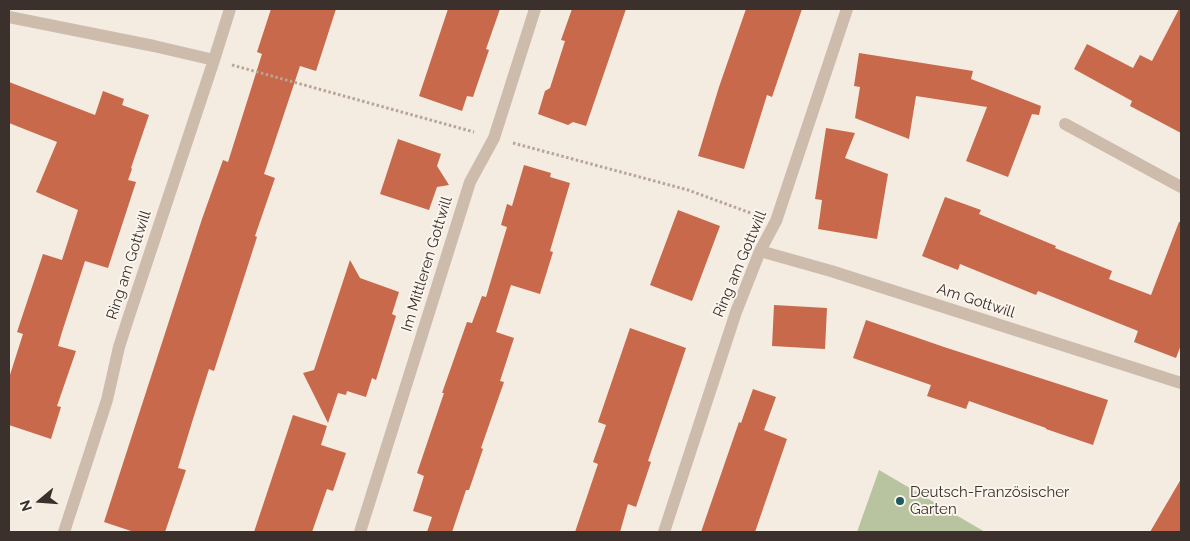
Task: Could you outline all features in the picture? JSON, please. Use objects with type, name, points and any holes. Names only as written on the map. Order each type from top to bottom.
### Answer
[{"type":"street","name":"Ring am Gottwill","points":[[64,532],[107,400],[119,347],[230,9]]},
{"type":"street","name":"Im Mittleren Gottwill","points":[[360,532],[470,182],[494,138],[535,9]]},
{"type":"street","name":"Ring am Gottwill","points":[[664,532],[736,312],[760,251],[776,221],[848,9]]},
{"type":"street","points":[[9,17],[214,60]]},
{"type":"street","points":[[1065,124],[1181,186]]},
{"type":"street","name":"Am Gottwill","points":[[760,251],[831,271],[1181,383]]},
{"type":"green space","name":"Deutsch-Französischer Garten","points":[[879,470],[985,532],[857,532]]},
{"type":"building","points":[[271,9],[336,9],[316,71],[300,66],[264,174],[275,178],[255,236],[257,237],[214,371],[209,369],[193,419],[178,468],[186,470],[165,532],[134,532],[104,522],[202,219],[223,160],[228,162],[262,54],[257,52]]},
{"type":"building","points":[[448,9],[500,9],[486,49],[489,50],[473,97],[467,96],[462,111],[419,96]]},
{"type":"building","points":[[572,9],[626,9],[586,126],[573,122],[568,125],[538,114],[545,91],[550,88],[565,41],[561,40]]},
{"type":"building","points":[[746,9],[802,9],[772,97],[767,95],[744,169],[698,156]]},
{"type":"building","points":[[1179,9],[1181,9],[1181,133],[1130,106],[1132,101],[1074,69],[1087,44],[1133,68],[1140,55],[1152,61]]},
{"type":"building","points":[[859,53],[973,71],[971,79],[1041,106],[1039,115],[1032,114],[1008,177],[966,161],[987,107],[916,96],[909,139],[855,118],[860,87],[854,86]]},
{"type":"building","points":[[9,82],[95,115],[103,91],[124,99],[122,105],[149,115],[128,180],[136,182],[108,268],[85,261],[62,332],[58,346],[76,351],[57,406],[61,407],[51,439],[9,425],[9,378],[23,334],[17,332],[43,254],[62,260],[78,210],[36,192],[57,142],[9,123]]},
{"type":"building","points":[[826,128],[855,133],[845,158],[888,174],[877,239],[818,229],[822,200],[815,199]]},
{"type":"building","points":[[398,139],[441,154],[437,166],[449,185],[437,187],[429,210],[380,194]]},
{"type":"building","points":[[524,165],[551,173],[550,177],[570,183],[550,251],[553,252],[540,294],[511,285],[496,332],[514,338],[500,381],[504,382],[481,448],[483,449],[469,490],[466,490],[452,532],[427,532],[432,517],[413,511],[424,476],[417,473],[467,322],[472,323],[482,296],[486,297],[507,227],[501,225],[507,204],[512,206]]},
{"type":"building","points":[[945,197],[981,210],[979,214],[1112,271],[1109,279],[1151,295],[1179,222],[1181,222],[1181,345],[1176,358],[1134,342],[1138,331],[1038,291],[1036,295],[960,264],[958,270],[922,256]]},
{"type":"building","points":[[678,210],[720,226],[692,301],[650,285]]},
{"type":"building","points":[[350,260],[360,278],[399,292],[392,314],[396,316],[376,380],[372,378],[366,397],[347,391],[346,395],[338,393],[328,423],[303,373],[314,370]]},
{"type":"building","points":[[774,305],[827,308],[825,349],[772,346]]},
{"type":"building","points":[[866,320],[1108,400],[1093,445],[969,401],[966,409],[927,396],[931,385],[853,358]]},
{"type":"building","points":[[630,328],[686,348],[648,461],[651,462],[636,507],[628,504],[620,532],[575,532],[598,464],[593,462],[606,425],[598,422]]},
{"type":"building","points":[[753,389],[776,397],[764,430],[787,439],[755,532],[701,532],[739,422],[741,423]]},
{"type":"building","points":[[293,415],[327,426],[321,445],[346,453],[333,491],[327,489],[312,532],[254,532]]},
{"type":"building","points":[[1181,479],[1181,532],[1150,532]]},
{"type":"place","name":"Deutsch-Französischer Garten","points":[[900,501]]}]
